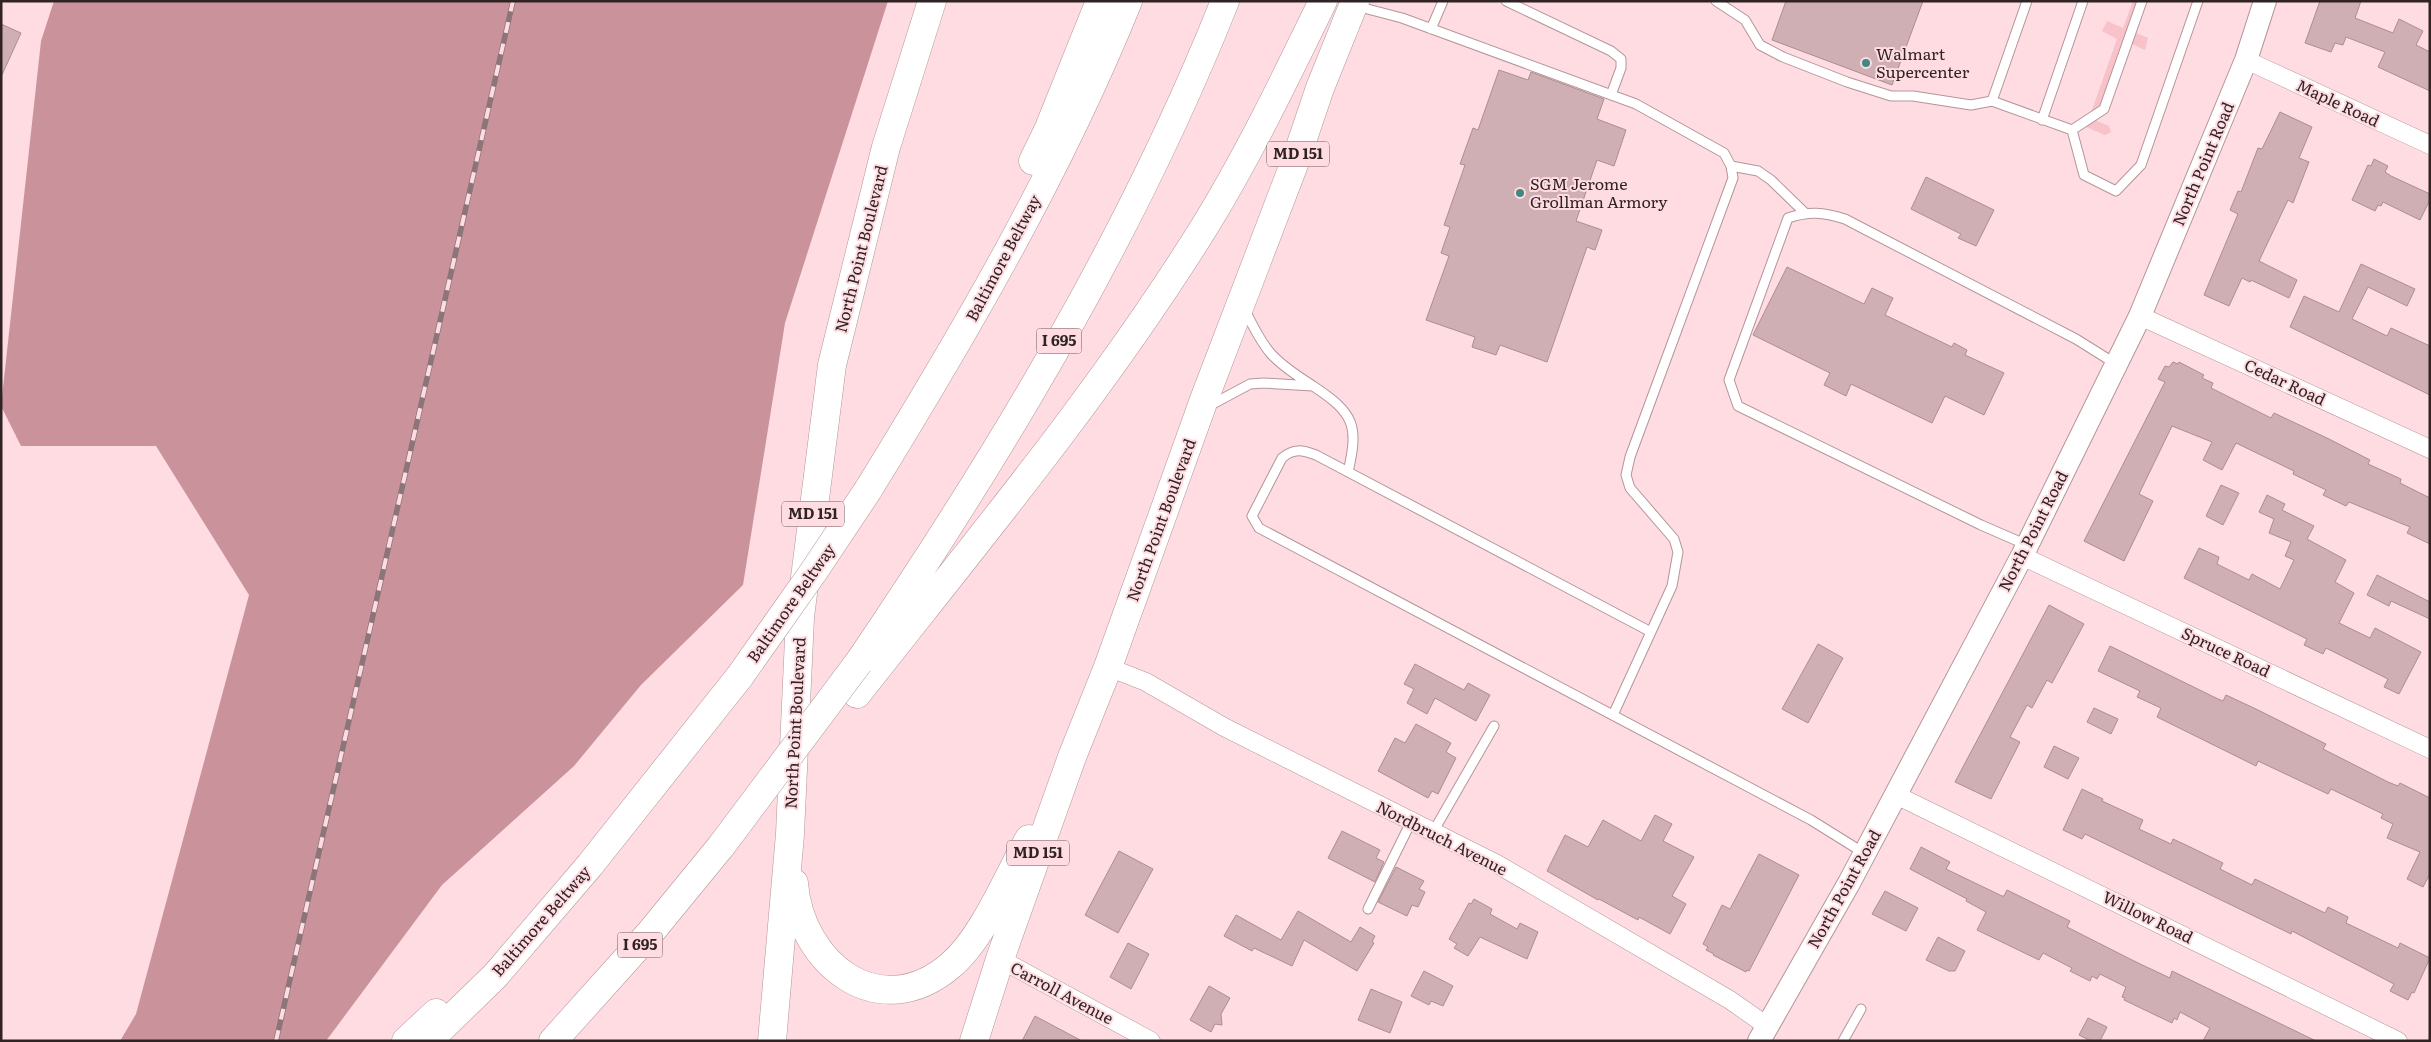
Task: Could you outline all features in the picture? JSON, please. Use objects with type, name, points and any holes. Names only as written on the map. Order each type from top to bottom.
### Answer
[{"type":"main road","name":"North Point Boulevard","points":[[772,1041],[790,834],[800,617],[832,365],[886,147],[932,1]]},
{"type":"main road","points":[[868,490],[923,387],[1049,128],[1100,1]]},
{"type":"main road","name":"Baltimore Beltway","points":[[428,1041],[495,976],[662,778],[740,676],[814,571],[868,490],[929,391],[1000,267],[1066,136],[1128,1]]},
{"type":"main road","name":"I 695","points":[[553,1041],[650,933],[722,845],[859,662],[948,529],[1083,300],[1148,171],[1224,1]]},
{"type":"main road","points":[[722,845],[857,694],[1068,422],[1164,290],[1246,156],[1324,1]]},
{"type":"main road","name":"North Point Boulevard","points":[[974,1041],[1000,960],[1072,758],[1108,667],[1200,411],[1296,159],[1320,88],[1354,3]]},
{"type":"main road","points":[[790,834],[796,903],[806,929],[828,964],[844,977],[860,985],[876,989],[912,986],[933,977],[950,966],[964,952],[993,905],[1072,758]]},
{"type":"main road","points":[[406,1041],[590,865]]},
{"type":"street","name":"North Point Road","points":[[1763,1033],[1896,795],[2024,551],[2140,316],[2246,60],[2265,1]]},
{"type":"street","name":"Maple Road","points":[[2246,60],[2430,145]]},
{"type":"street","name":"Cedar Road","points":[[2140,316],[2430,449]]},
{"type":"street","name":"Spruce Road","points":[[2024,551],[2430,749]]},
{"type":"street","name":"Nordbruch Avenue","points":[[1108,667],[1146,682],[1224,727],[1497,864],[1730,1000],[1763,1033]]},
{"type":"street","name":"Willow Road","points":[[1896,795],[2398,1041]]},
{"type":"street","name":"Carroll Avenue","points":[[1000,960],[1151,1041]]},
{"type":"lane","points":[[1431,29],[1443,1]]},
{"type":"lane","points":[[1506,1],[1611,51],[1621,59],[1621,68],[1611,95]]},
{"type":"lane","points":[[1716,1],[1745,20],[1760,45],[1783,57],[1847,82],[1891,96],[1913,96],[1971,105],[1992,101],[2072,130]]},
{"type":"lane","points":[[1992,101],[2027,1]]},
{"type":"lane","points":[[2042,120],[2083,1]]},
{"type":"lane","points":[[2072,130],[2104,109],[2142,1]]},
{"type":"lane","points":[[2072,130],[2084,175],[2116,191],[2141,165],[2198,1]]},
{"type":"lane","points":[[1354,3],[1402,18],[1636,104],[1724,153],[1731,166],[1733,178],[1633,447],[1626,475],[1630,488],[1674,539],[1678,552],[1672,586],[1613,715]]},
{"type":"lane","points":[[1731,166],[1758,171],[1771,180],[1805,212]]},
{"type":"lane","points":[[2024,551],[1981,525],[1738,406],[1729,380],[1788,218],[1805,212],[1825,213],[1845,219],[2076,339],[2116,364]]},
{"type":"lane","points":[[1242,303],[1259,340],[1269,354],[1284,368],[1337,402],[1350,421],[1354,443],[1348,472]]},
{"type":"lane","points":[[1200,411],[1250,384],[1313,386]]},
{"type":"lane","points":[[1651,632],[1316,455],[1300,450],[1290,452],[1282,458],[1252,516],[1259,528],[1811,820],[1865,853]]},
{"type":"lane","points":[[1433,832],[1494,726]]},
{"type":"lane","points":[[1368,909],[1411,822]]},
{"type":"lane","points":[[1843,1041],[1861,1009]]},
{"type":"shaded area","points":[[54,1],[888,1],[785,323],[743,585],[641,685],[574,766],[442,885],[326,1041],[120,1041],[136,1014],[249,595],[156,446],[21,446],[1,406],[41,41]]},
{"type":"shaded area","points":[[2133,1],[2141,1],[2130,30],[2148,38],[2145,50],[2125,41],[2097,121],[2109,126],[2111,132],[2105,135],[2086,127],[2117,39],[2102,31],[2107,21],[2123,28]]},
{"type":"building","name":"Walmart Supercenter","points":[[1786,1],[1923,1],[1892,85],[1772,40]]},
{"type":"building","points":[[2320,1],[2361,1],[2355,18],[2393,33],[2399,19],[2423,31],[2416,45],[2430,52],[2430,91],[2378,67],[2385,52],[2346,37],[2343,45],[2335,43],[2331,52],[2305,43]]},
{"type":"building","points":[[1,24],[21,33],[1,77]]},
{"type":"building","name":"SGM Jerome Grollman Armory","points":[[1499,70],[1528,80],[1531,72],[1604,99],[1597,119],[1626,130],[1614,166],[1597,160],[1576,221],[1602,230],[1595,250],[1587,247],[1547,362],[1500,345],[1496,355],[1472,347],[1475,337],[1426,320],[1449,256],[1441,253],[1450,227],[1444,225],[1465,165],[1460,164],[1473,128],[1478,130]]},
{"type":"building","points":[[2280,112],[2312,127],[2299,158],[2309,162],[2293,203],[2288,200],[2259,261],[2297,280],[2289,298],[2251,280],[2250,282],[2242,278],[2229,306],[2204,295],[2238,214],[2230,210],[2238,191],[2241,192],[2258,148],[2262,149]]},
{"type":"building","points":[[2374,159],[2388,166],[2385,172],[2391,176],[2430,194],[2430,200],[2420,220],[2383,202],[2381,206],[2378,205],[2375,211],[2352,200],[2368,165],[2371,166]]},
{"type":"building","points":[[1926,177],[1994,210],[1976,246],[1958,238],[1961,234],[1911,209]]},
{"type":"building","points":[[2361,264],[2415,289],[2407,306],[2368,287],[2352,319],[2387,336],[2391,328],[2430,346],[2430,395],[2290,327],[2304,296],[2339,312]]},
{"type":"building","points":[[1787,267],[1864,304],[1872,288],[1893,298],[1885,315],[1952,347],[1954,343],[1967,350],[1965,355],[2004,373],[1984,415],[1945,396],[1932,423],[1851,384],[1846,396],[1824,385],[1830,373],[1753,335]]},
{"type":"building","points":[[2173,362],[2178,364],[2179,362],[2204,375],[2202,378],[2213,383],[2211,388],[2271,418],[2274,413],[2370,460],[2368,464],[2401,479],[2400,483],[2430,498],[2430,544],[2407,533],[2410,527],[2349,502],[2346,506],[2323,495],[2326,490],[2293,474],[2294,471],[2236,443],[2222,470],[2203,460],[2212,442],[2172,426],[2139,494],[2153,501],[2124,561],[2084,541],[2165,382],[2158,379],[2165,366],[2169,367]]},
{"type":"building","points":[[2221,485],[2239,493],[2223,525],[2206,516]]},
{"type":"building","points":[[2267,495],[2285,504],[2282,510],[2314,526],[2307,539],[2346,560],[2335,582],[2354,593],[2339,623],[2370,638],[2375,628],[2421,652],[2399,694],[2384,687],[2388,679],[2326,648],[2323,654],[2304,645],[2307,639],[2184,578],[2199,548],[2219,557],[2217,564],[2249,580],[2252,574],[2280,589],[2294,560],[2285,556],[2291,542],[2269,533],[2274,519],[2259,512]]},
{"type":"building","points":[[2377,575],[2430,602],[2430,619],[2391,601],[2389,606],[2367,595]]},
{"type":"building","points":[[2049,605],[2084,624],[2052,683],[2047,680],[2032,708],[2027,705],[2010,737],[2020,742],[1991,799],[1955,782]]},
{"type":"building","points":[[1818,644],[1843,658],[1808,723],[1782,709]]},
{"type":"building","points":[[2110,646],[2216,698],[2223,701],[2226,695],[2258,710],[2326,744],[2323,749],[2388,782],[2398,786],[2400,783],[2430,798],[2430,874],[2423,887],[2407,879],[2420,852],[2387,838],[2393,824],[2381,818],[2383,814],[2331,789],[2328,794],[2258,761],[2256,766],[2157,717],[2161,708],[2137,697],[2140,691],[2098,671]]},
{"type":"building","points":[[1415,664],[1464,690],[1468,683],[1490,695],[1476,721],[1435,698],[1427,714],[1407,703],[1414,689],[1404,684]]},
{"type":"building","points":[[2094,708],[2118,719],[2111,734],[2087,722]]},
{"type":"building","points":[[1416,724],[1451,743],[1446,752],[1456,758],[1438,794],[1432,791],[1428,798],[1378,771],[1395,738],[1405,743]]},
{"type":"building","points":[[2054,746],[2079,758],[2068,779],[2044,767]]},
{"type":"building","points":[[2082,789],[2103,799],[2102,801],[2143,820],[2139,829],[2171,844],[2173,839],[2223,863],[2220,869],[2252,885],[2255,879],[2325,913],[2328,907],[2348,917],[2346,923],[2398,948],[2400,943],[2430,958],[2414,993],[2412,992],[2408,1000],[2390,991],[2394,984],[2292,931],[2291,934],[2085,834],[2082,839],[2063,830]]},
{"type":"building","points":[[1655,815],[1672,824],[1663,841],[1694,857],[1672,896],[1686,904],[1670,934],[1639,917],[1638,920],[1598,900],[1547,871],[1565,835],[1588,847],[1603,820],[1641,841]]},
{"type":"building","points":[[1342,831],[1380,850],[1376,858],[1384,862],[1375,882],[1328,858]]},
{"type":"building","points":[[1921,847],[1950,862],[1946,869],[2002,896],[2004,896],[2007,890],[2070,921],[2067,927],[2136,962],[2170,978],[2172,971],[2316,1041],[2203,1041],[2210,1028],[2180,1012],[2177,1020],[2174,1018],[2172,1023],[2124,1000],[2125,998],[2122,997],[2126,987],[2100,974],[2097,979],[2092,976],[2090,981],[2070,971],[2072,968],[2043,953],[2039,960],[1977,930],[1986,912],[1966,901],[1967,899],[1910,869]]},
{"type":"building","points":[[1119,851],[1153,869],[1118,933],[1085,915]]},
{"type":"building","points":[[1759,854],[1799,875],[1749,971],[1747,970],[1746,972],[1713,955],[1706,950],[1708,947],[1703,944],[1722,905],[1730,909]]},
{"type":"building","points":[[1396,867],[1424,881],[1419,889],[1425,892],[1418,907],[1412,905],[1407,916],[1378,902]]},
{"type":"building","points":[[1885,891],[1918,908],[1906,931],[1872,914]]},
{"type":"building","points":[[1474,899],[1492,909],[1490,914],[1517,929],[1520,923],[1538,932],[1527,959],[1480,937],[1468,956],[1454,948],[1457,944],[1449,939],[1469,903],[1471,904]]},
{"type":"building","points":[[1298,911],[1351,942],[1360,927],[1375,936],[1372,942],[1374,943],[1357,971],[1304,940],[1292,966],[1254,948],[1252,951],[1224,936],[1236,915],[1281,940]]},
{"type":"building","points":[[1938,937],[1965,951],[1955,971],[1949,971],[1926,960]]},
{"type":"building","points":[[1128,943],[1149,954],[1131,989],[1110,977]]},
{"type":"building","points":[[1424,971],[1453,986],[1443,1006],[1431,1001],[1429,1005],[1411,996]]},
{"type":"building","points":[[1209,986],[1230,998],[1221,1014],[1222,1025],[1215,1024],[1211,1032],[1190,1020]]},
{"type":"building","points":[[1371,989],[1402,1002],[1390,1033],[1358,1020]]},
{"type":"building","points":[[1035,1016],[1082,1041],[1022,1041]]},
{"type":"building","points":[[2088,1018],[2107,1027],[2100,1041],[2091,1041],[2079,1035]]},
{"type":"railway","points":[[276,1041],[513,1]]},
{"type":"place","name":"Walmart Supercenter","points":[[1866,63]]},
{"type":"place","name":"SGM Jerome Grollman Armory","points":[[1520,193]]}]
